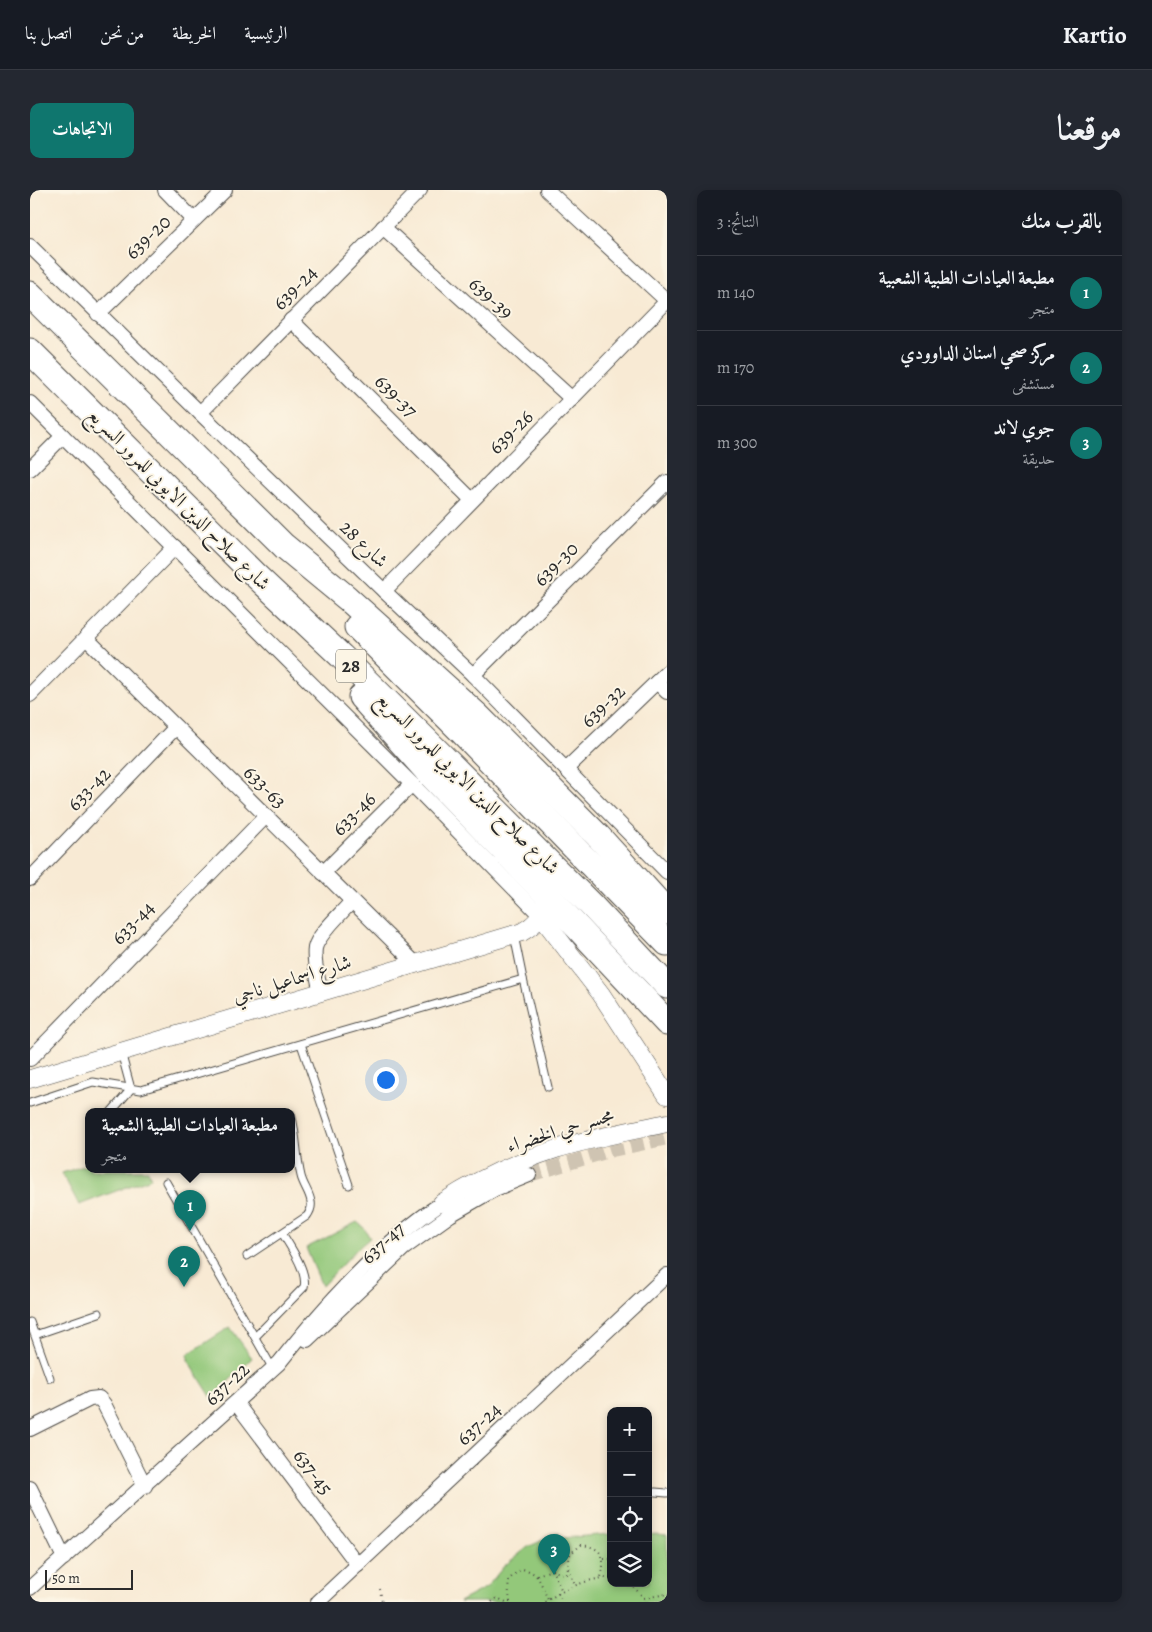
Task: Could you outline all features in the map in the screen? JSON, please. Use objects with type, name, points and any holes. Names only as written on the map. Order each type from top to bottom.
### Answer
[{"type":"highway","name":"شارع صلاح الدين الايوبي للمرور السريع","points":[[30,294],[284,546],[387,658],[462,732],[667,943]]},
{"type":"highway","name":"شارع صلاح الدين الايوبي للمرور السريع","points":[[30,351],[255,575],[348,662],[590,904],[667,986]]},
{"type":"highway","name":"شارع صلاح الدين الايوبي للمرور السريع","points":[[284,546],[347,598],[478,716],[598,836],[667,912]]},
{"type":"highway","points":[[255,575],[545,907],[627,980],[667,1023]]},
{"type":"highway","points":[[598,836],[667,896]]},
{"type":"highway","points":[[627,980],[667,1038]]},
{"type":"street","points":[[165,190],[194,220]]},
{"type":"street","name":"639-20","points":[[98,314],[225,190]]},
{"type":"street","name":"639-24","points":[[200,413],[420,190]]},
{"type":"street","points":[[547,190],[667,301]]},
{"type":"street","name":"639-39","points":[[383,228],[572,399]]},
{"type":"street","name":"شارع 28","points":[[30,246],[200,413],[473,675],[667,872]]},
{"type":"street","name":"639-26","points":[[384,591],[667,301]]},
{"type":"street","name":"639-37","points":[[292,320],[472,500]]},
{"type":"street","points":[[30,403],[412,784],[545,907],[667,1095]]},
{"type":"street","points":[[30,469],[63,436]]},
{"type":"street","name":"639-30","points":[[473,675],[667,482]]},
{"type":"street","points":[[30,695],[175,547]]},
{"type":"street","name":"633-63","points":[[86,638],[416,964]]},
{"type":"street","name":"639-32","points":[[566,769],[664,682]]},
{"type":"street","name":"633-42","points":[[30,879],[176,727]]},
{"type":"street","name":"633-46","points":[[323,873],[412,784]]},
{"type":"street","name":"633-44","points":[[30,1059],[266,816]]},
{"type":"street","points":[[321,992],[316,971],[315,948],[321,936],[352,901]]},
{"type":"street","name":"شارع اسماعيل ناجي","points":[[30,1079],[514,934],[532,926],[545,907]]},
{"type":"street","name":"مجسر حي الخضراء","points":[[442,1203],[494,1174],[541,1154],[570,1145],[667,1123]]},
{"type":"street","name":"637-47","points":[[276,1366],[306,1341],[412,1243],[450,1214],[475,1199],[530,1175]]},
{"type":"street","name":"637-22","points":[[30,1588],[276,1366],[320,1314],[373,1258],[417,1220],[442,1203]]},
{"type":"street","name":"637-24","points":[[318,1602],[667,1275]]},
{"type":"street","points":[[30,1429],[90,1399],[99,1398],[104,1404],[145,1486]]},
{"type":"street","name":"637-45","points":[[236,1403],[358,1565]]},
{"type":"street","points":[[30,1488],[64,1558]]},
{"type":"lane","points":[[514,934],[548,1087]]},
{"type":"lane","points":[[30,1103],[93,1082],[141,1090],[523,979]]},
{"type":"lane","points":[[301,1044],[349,1185]]},
{"type":"lane","points":[[121,1052],[131,1089]]},
{"type":"lane","points":[[114,1108],[131,1089]]},
{"type":"lane","points":[[247,1256],[307,1216],[311,1209],[311,1201],[302,1179],[297,1156],[295,1134]]},
{"type":"lane","points":[[166,1182],[254,1337],[276,1366]]},
{"type":"lane","points":[[254,1337],[304,1287],[306,1282],[282,1233]]},
{"type":"lane","points":[[35,1335],[99,1312]]},
{"type":"lane","points":[[30,1322],[50,1378]]},
{"type":"lane","points":[[655,1492],[667,1493]]},
{"type":"path","points":[[537,1575],[552,1570],[567,1574],[570,1554],[581,1545],[594,1547],[600,1552],[604,1559],[601,1578]]},
{"type":"path","points":[[569,1568],[575,1586]]},
{"type":"path","points":[[510,1602],[507,1589],[508,1582],[514,1574],[522,1569],[530,1570],[537,1575],[546,1601],[558,1593],[575,1586],[607,1578]]},
{"type":"path","points":[[552,1570],[562,1591]]},
{"type":"path","points":[[634,1587],[646,1602]]},
{"type":"path","points":[[380,1589],[382,1602]]},
{"type":"path","points":[[558,1593],[562,1602]]},
{"type":"path","points":[[644,1598],[667,1594]]},
{"type":"path","points":[[492,1602],[497,1598],[506,1602]]},
{"type":"green space","points":[[85,1165],[85,1173],[149,1173],[151,1178],[79,1205],[62,1173]]},
{"type":"green space","points":[[357,1222],[364,1228],[370,1238],[322,1286],[306,1248]]},
{"type":"green space","points":[[230,1327],[252,1358],[212,1398],[188,1360],[188,1354]]},
{"type":"green space","points":[[558,1533],[561,1538],[607,1534],[607,1587],[652,1587],[652,1533],[667,1535],[667,1602],[459,1602],[487,1587],[504,1566],[528,1547]]},
{"type":"tunnel","points":[[529,1175],[612,1150],[667,1138]]},
{"type":"place","name":"مطبعة العيادات الطبية الشعبية","points":[[190,1231]]},
{"type":"place","name":"مركز صحي اسنان الداوودي","points":[[184,1287]]},
{"type":"place","name":"جوي لاند","points":[[554,1575]]}]
